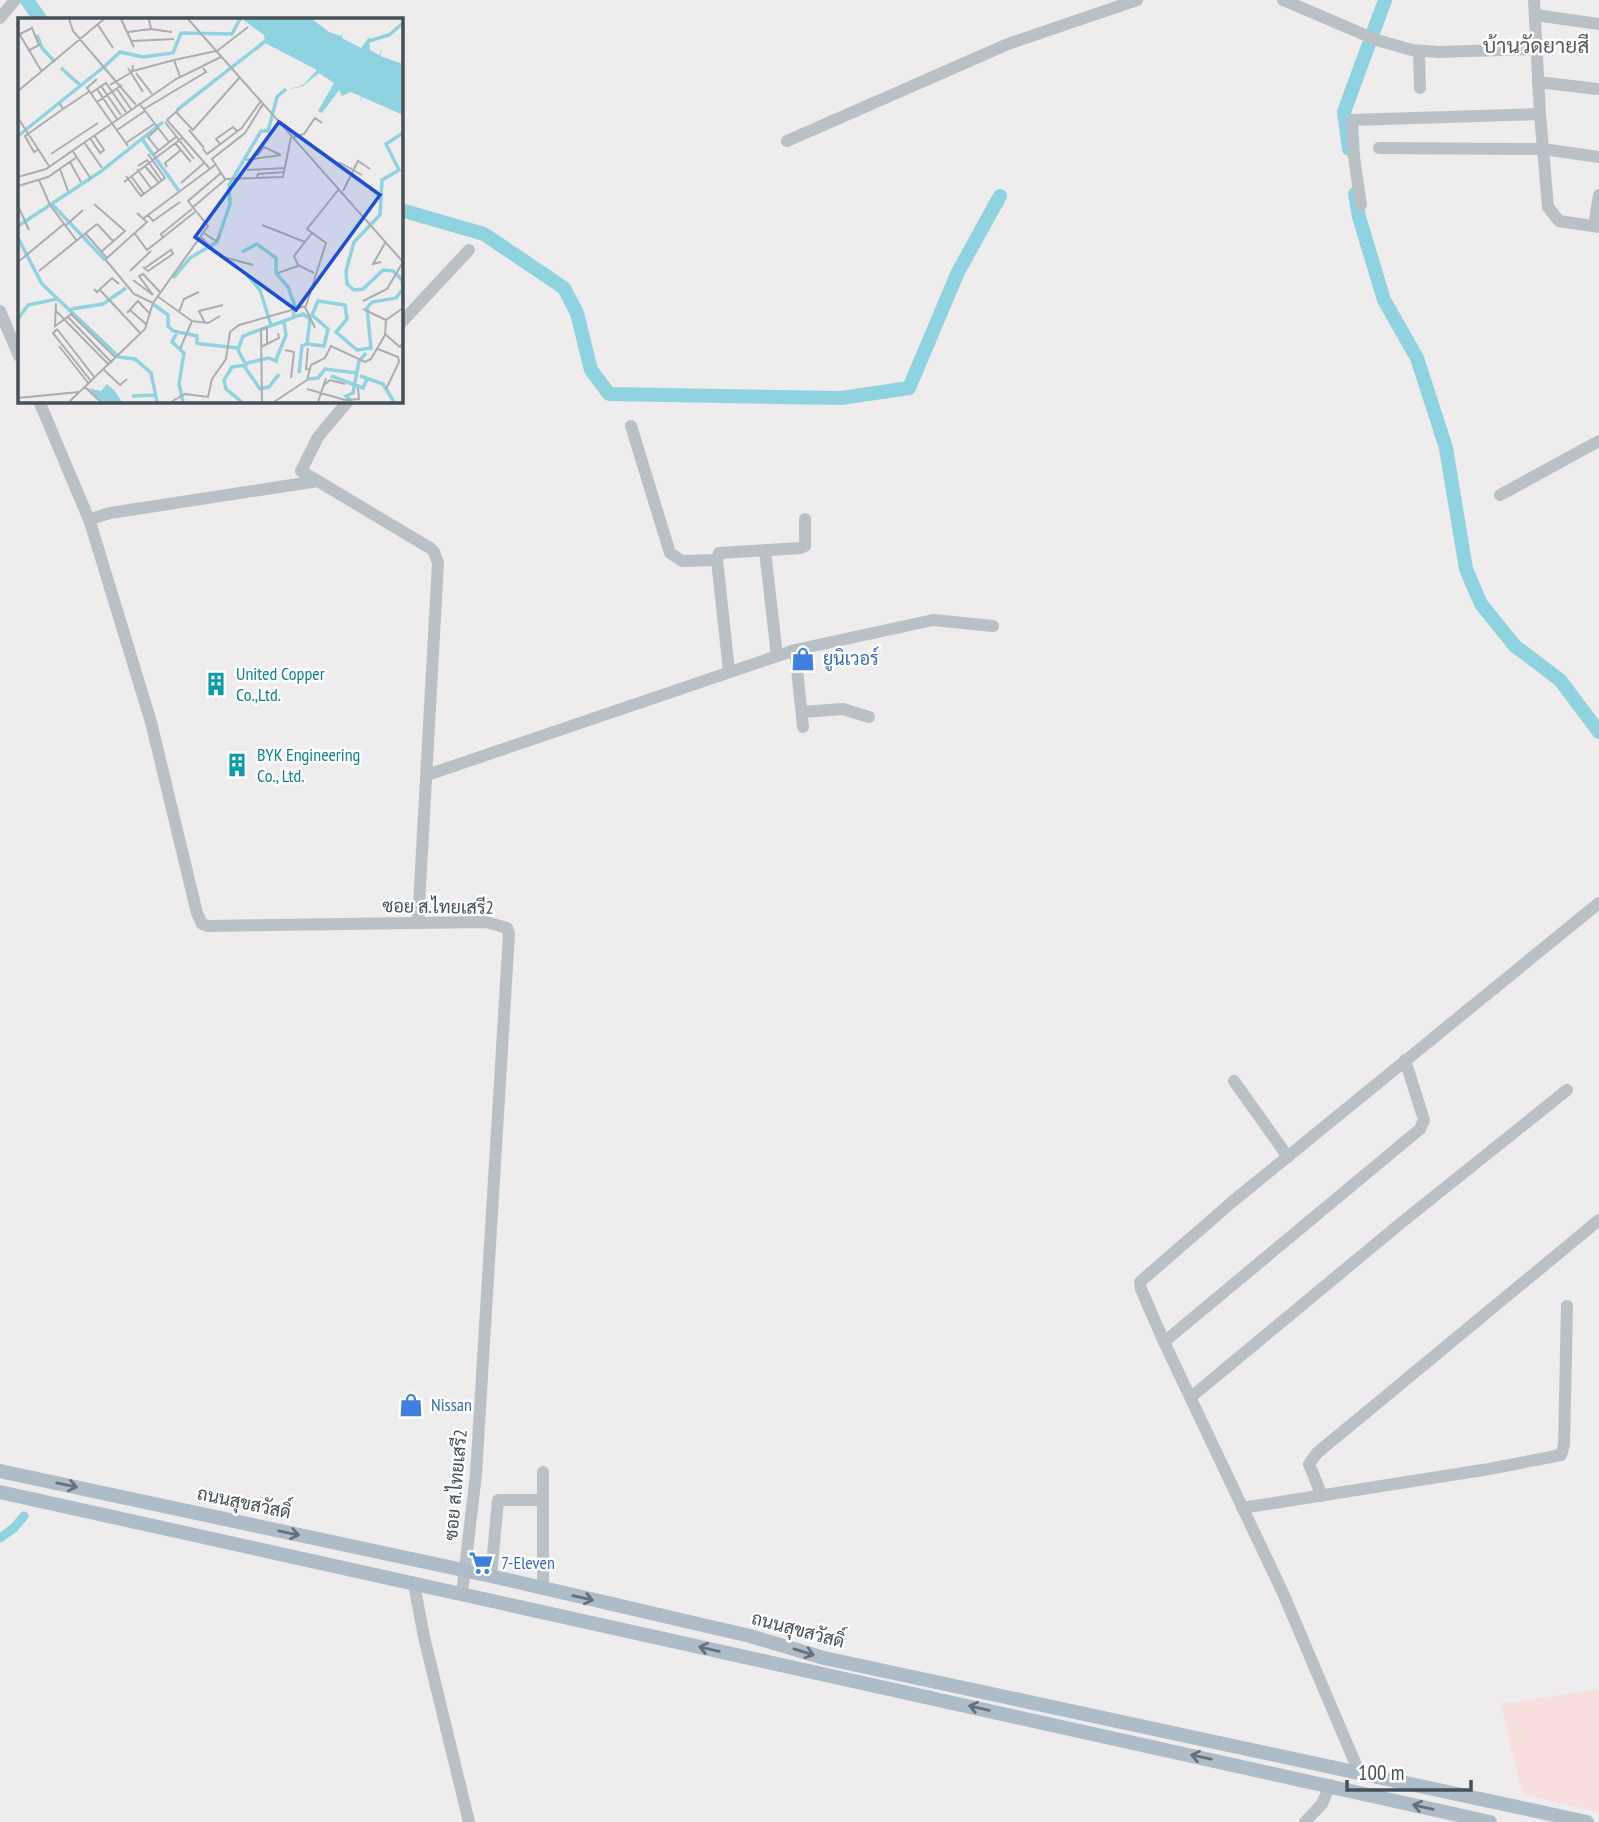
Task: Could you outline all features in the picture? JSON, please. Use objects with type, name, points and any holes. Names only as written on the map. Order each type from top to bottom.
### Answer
[{"type":"main road","name":"ถนนสุขสวัสดิ์","points":[[0,1471],[491,1576],[750,1636],[824,1658],[1587,1822]]},
{"type":"main road","name":"ถนนสุขสวัสดิ์","points":[[0,1492],[1490,1822]]},
{"type":"street","points":[[0,18],[15,0]]},
{"type":"street","points":[[787,141],[1008,44],[1137,0]]},
{"type":"street","points":[[1283,0],[1377,40],[1419,51],[1537,49]]},
{"type":"street","points":[[1534,0],[1540,114],[1550,212],[1559,220],[1597,226],[1599,195]]},
{"type":"street","points":[[1535,15],[1599,24]]},
{"type":"street","points":[[1419,51],[1420,88]]},
{"type":"street","points":[[1538,82],[1597,89]]},
{"type":"street","points":[[1361,205],[1353,157],[1352,120],[1540,114]]},
{"type":"street","points":[[1378,148],[1543,149],[1599,157]]},
{"type":"street","points":[[402,322],[469,250]]},
{"type":"street","points":[[0,311],[18,354]]},
{"type":"street","points":[[39,402],[90,522],[91,519],[110,513],[318,481]]},
{"type":"street","points":[[347,402],[318,437],[301,471],[430,548],[436,557],[438,583],[418,923]]},
{"type":"street","points":[[631,426],[670,553],[682,561],[716,560]]},
{"type":"street","points":[[1500,495],[1599,441]]},
{"type":"street","points":[[729,671],[716,560],[719,553],[801,548],[805,546],[805,519]]},
{"type":"street","name":"ซอย ส.ไทยเสรี2","points":[[90,522],[151,722],[197,913],[202,924],[485,922],[504,926],[509,934],[476,1475],[462,1594]]},
{"type":"street","points":[[765,551],[777,656]]},
{"type":"street","points":[[427,775],[795,650],[933,620],[993,626]]},
{"type":"street","points":[[795,650],[803,727]]},
{"type":"street","points":[[802,712],[843,709],[869,717]]},
{"type":"street","points":[[1359,1772],[1311,1654],[1164,1342],[1140,1282],[1222,1211],[1599,903]]},
{"type":"street","points":[[1164,1342],[1420,1129],[1424,1119],[1405,1060]]},
{"type":"street","points":[[1234,1081],[1288,1157]]},
{"type":"street","points":[[1191,1398],[1401,1223],[1567,1090]]},
{"type":"street","points":[[1322,1496],[1309,1464],[1317,1453],[1599,1220]]},
{"type":"street","points":[[1242,1508],[1551,1459],[1560,1455],[1564,1445],[1567,1306]]},
{"type":"street","points":[[543,1472],[543,1589]]},
{"type":"street","points":[[491,1576],[498,1494],[543,1500]]},
{"type":"street","points":[[414,1584],[424,1637],[469,1822]]},
{"type":"street","points":[[1305,1822],[1322,1804],[1330,1785]]},
{"type":"shaded area","points":[[1599,1689],[1599,1812],[1522,1794],[1501,1704]]},
{"type":"waterway","points":[[27,0],[39,18]]},
{"type":"waterway","points":[[1349,149],[1344,112],[1385,0]]},
{"type":"waterway","points":[[1355,194],[1359,217],[1384,300],[1417,358],[1446,448],[1466,569],[1481,604],[1515,646],[1560,680],[1599,732]]},
{"type":"waterway","points":[[402,210],[484,234],[564,288],[577,313],[591,370],[609,394],[841,398],[909,388],[958,272],[1000,196]]},
{"type":"waterway","points":[[0,1538],[24,1516]]},
{"type":"place","name":"ยูนิเวอร์","points":[[803,659]]},
{"type":"place","name":"United Copper Co.,Ltd.","points":[[216,684]]},
{"type":"place","name":"BYK Engineering Co., Ltd.","points":[[237,765]]},
{"type":"place","name":"Nissan","points":[[411,1405]]},
{"type":"place","name":"7-Eleven","points":[[481,1563]]},
{"type":"district","name":"บ้านวัดยายสี","points":[[1536,46]]}]
